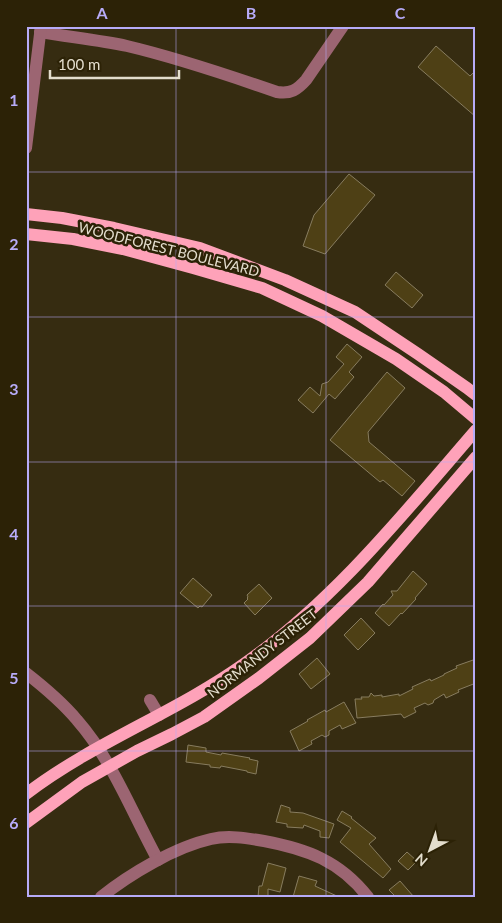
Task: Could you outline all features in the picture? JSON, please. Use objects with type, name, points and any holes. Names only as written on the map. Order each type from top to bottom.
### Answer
[{"type":"main road","name":"WOODFOREST BOULEVARD","points":[[26,214],[59,217],[178,242],[200,248],[285,280],[355,312],[476,395]]},
{"type":"main road","name":"WOODFOREST BOULEVARD","points":[[26,234],[73,239],[123,249],[262,288],[322,316],[396,359],[444,392],[476,420]]},
{"type":"main road","points":[[172,262],[178,242]]},
{"type":"main road","points":[[322,316],[327,298]]},
{"type":"main road","name":"NORMANDY STREET","points":[[26,794],[49,777],[98,748],[183,703],[207,688],[244,664],[298,623],[353,569],[476,430]]},
{"type":"main road","name":"NORMANDY STREET","points":[[26,823],[82,782],[218,708],[318,631],[368,582],[476,457]]},
{"type":"main road","points":[[385,533],[400,546]]},
{"type":"main road","points":[[304,617],[318,631]]},
{"type":"main road","points":[[207,688],[218,708]]},
{"type":"street","points":[[26,148],[31,82],[41,29],[163,55],[285,93],[300,87],[343,26]]},
{"type":"street","points":[[26,672],[66,707],[98,748],[110,766],[158,860]]},
{"type":"street","points":[[150,700],[159,715]]},
{"type":"street","points":[[100,897],[128,878],[175,851],[197,842],[230,836],[287,845],[306,851],[324,859],[349,876],[368,897]]},
{"type":"building","points":[[436,46],[470,76],[476,70],[476,117],[418,67]]},
{"type":"building","points":[[349,174],[375,195],[325,254],[303,246],[314,215]]},
{"type":"building","points":[[396,272],[423,295],[412,308],[385,285]]},
{"type":"building","points":[[347,344],[362,357],[349,372],[354,377],[335,399],[329,394],[313,413],[298,400],[310,387],[320,396],[322,384],[328,382],[344,364],[336,357]]},
{"type":"building","points":[[387,372],[405,388],[368,432],[369,442],[415,481],[402,496],[383,480],[380,482],[330,440]]},
{"type":"building","points":[[413,571],[427,584],[416,599],[389,626],[375,613],[393,595],[391,591],[397,591]]},
{"type":"building","points":[[193,578],[212,595],[202,607],[198,608],[180,593]]},
{"type":"building","points":[[259,584],[272,598],[255,615],[244,603],[248,599],[247,595]]},
{"type":"building","points":[[361,618],[375,633],[358,650],[344,635]]},
{"type":"building","points":[[317,658],[330,674],[311,689],[299,674]]},
{"type":"building","points":[[476,659],[476,683],[458,690],[459,692],[446,698],[444,694],[434,700],[433,703],[428,705],[425,703],[414,708],[416,712],[404,718],[401,714],[357,718],[355,699],[369,697],[371,693],[374,696],[382,695],[382,697],[399,694],[399,696],[413,689],[412,687],[430,679],[431,681],[457,668],[456,666]]},
{"type":"building","points":[[344,702],[356,723],[342,729],[340,725],[329,731],[329,735],[325,737],[322,735],[311,741],[312,744],[299,751],[290,731],[325,710],[326,712]]},
{"type":"building","points":[[188,745],[206,748],[206,752],[221,755],[222,753],[258,761],[256,774],[221,766],[220,768],[210,767],[210,765],[186,762]]},
{"type":"building","points":[[281,805],[290,808],[290,812],[303,813],[334,824],[329,838],[320,837],[320,831],[304,825],[303,828],[287,827],[287,824],[276,822]]},
{"type":"building","points":[[342,811],[352,817],[376,838],[369,844],[391,869],[383,878],[340,842],[351,828],[337,820]]},
{"type":"building","points":[[407,852],[417,861],[408,870],[398,861]]},
{"type":"building","points":[[268,863],[286,868],[280,892],[268,889],[268,897],[258,897],[259,886],[262,886]]},
{"type":"building","points":[[299,876],[317,881],[315,886],[339,897],[293,897]]},
{"type":"building","points":[[400,881],[414,897],[396,897],[389,890]]}]
